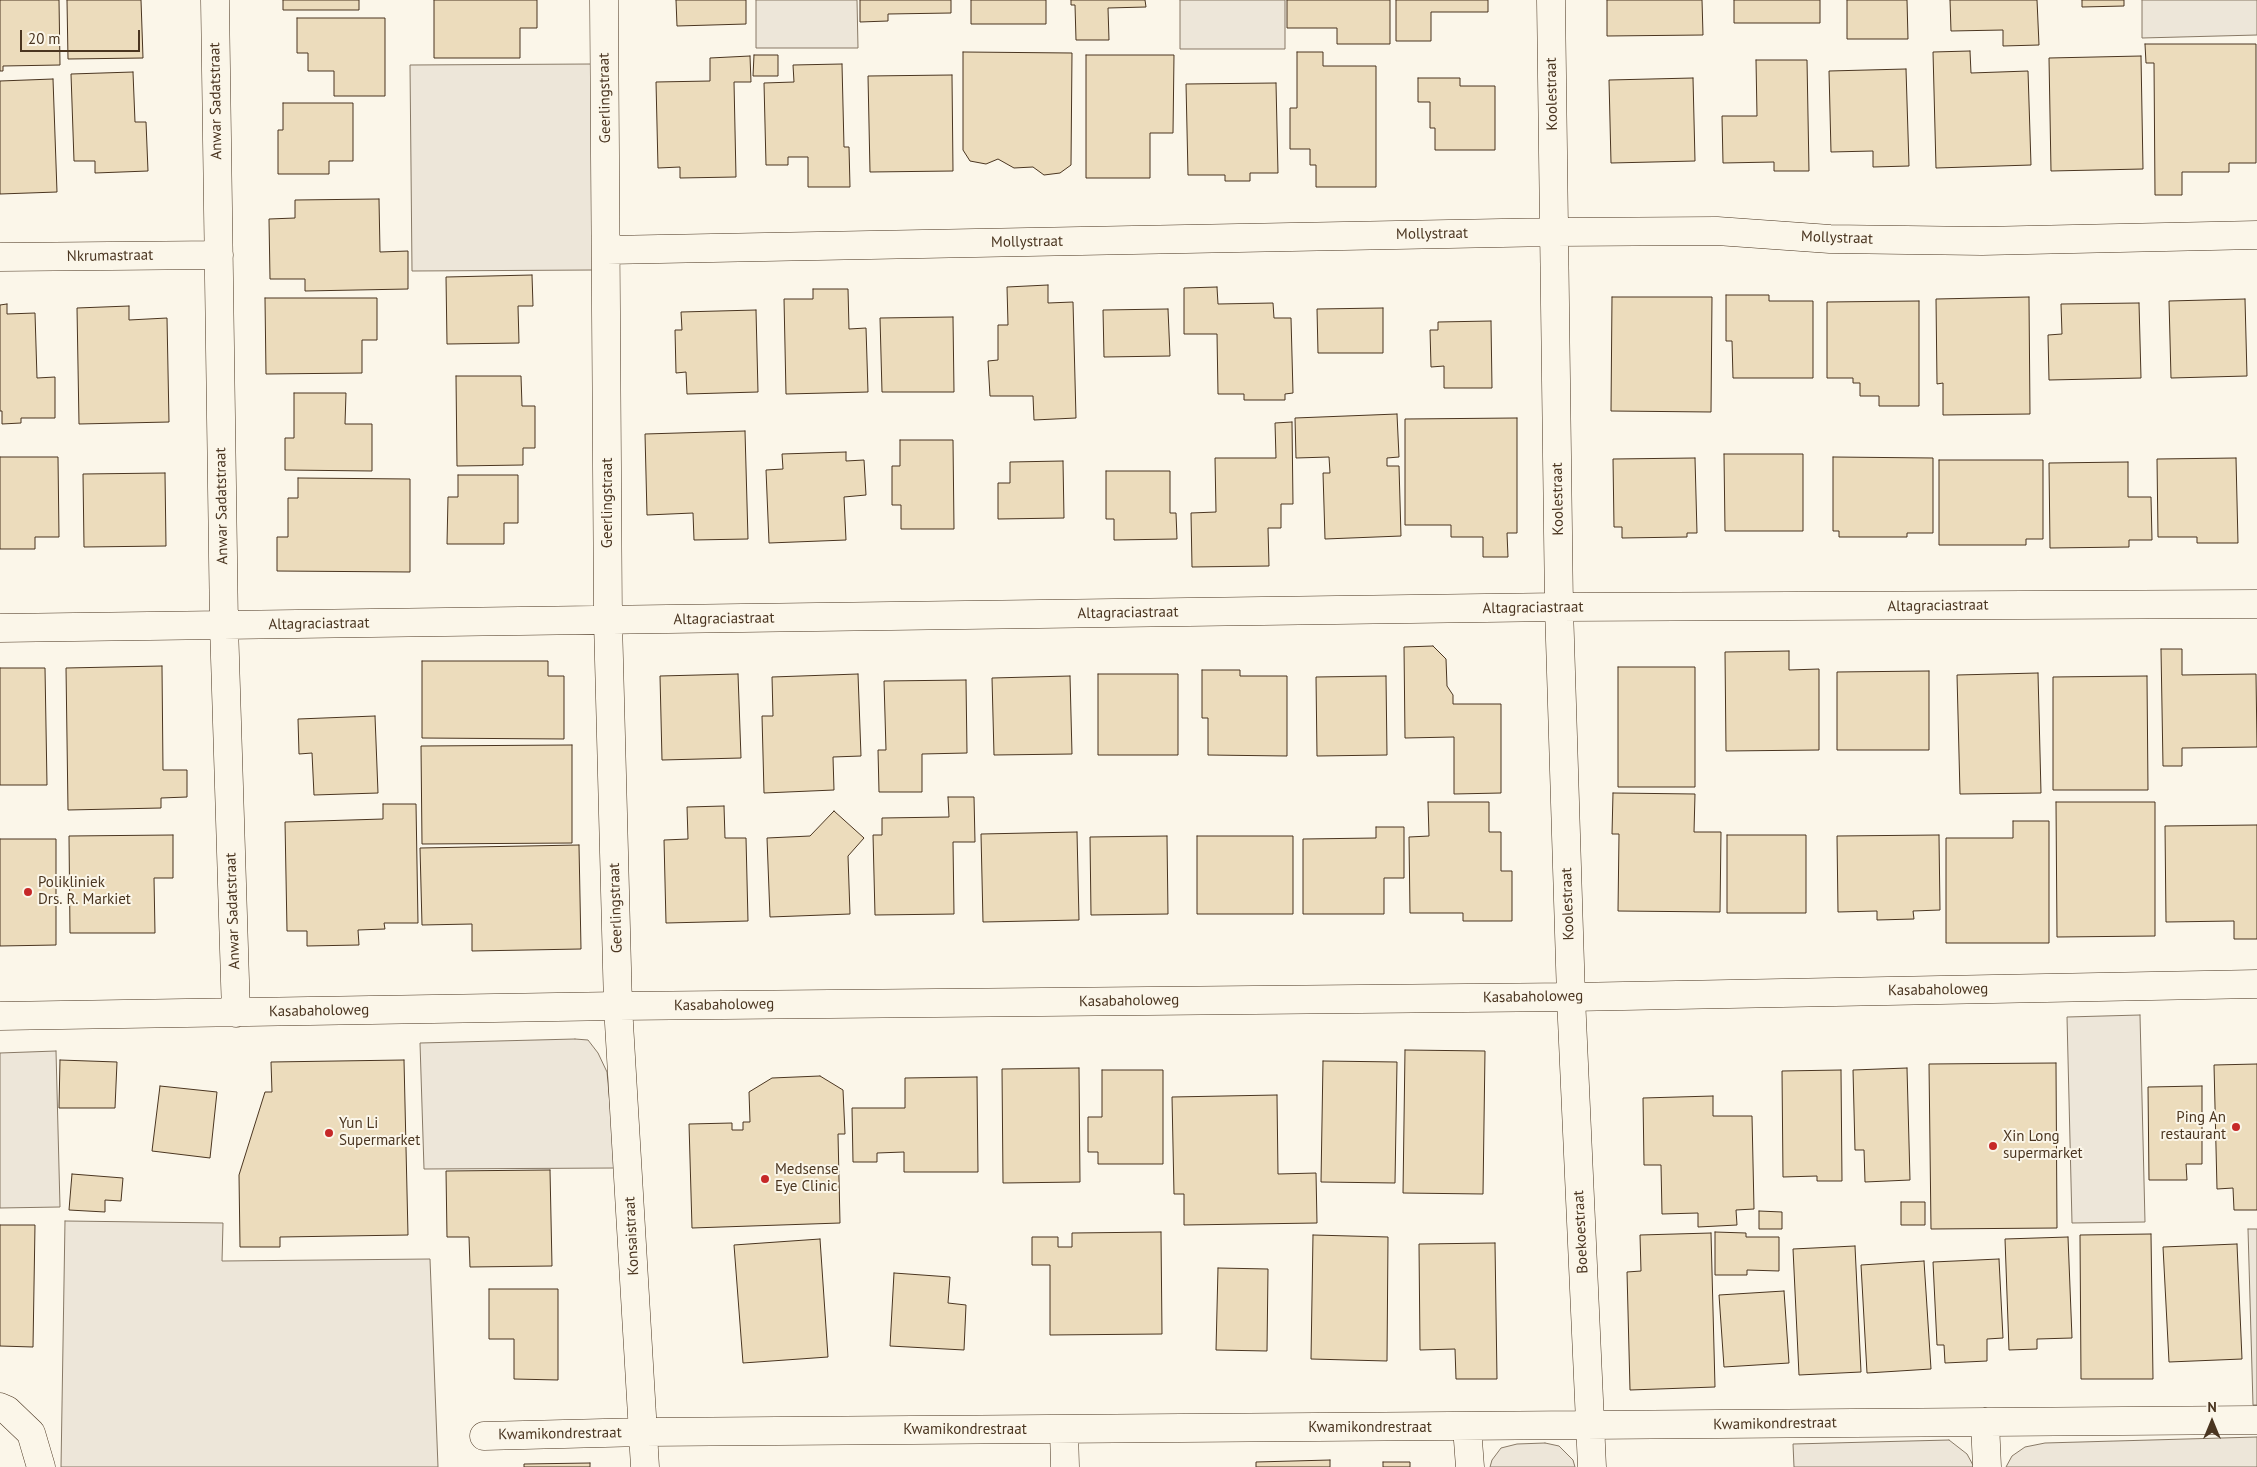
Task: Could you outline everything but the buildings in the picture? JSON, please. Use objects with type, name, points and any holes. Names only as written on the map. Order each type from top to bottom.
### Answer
[{"type":"street","name":"Anwar Sadatstraat","points":[[214,0],[224,625],[236,1012]]},
{"type":"street","name":"Geerlingstraat","points":[[604,0],[608,621],[618,1006]]},
{"type":"street","name":"Koolestraat","points":[[1551,0],[1559,607],[1571,997]]},
{"type":"street","name":"Mollystraat","points":[[607,250],[1554,232],[1717,231],[1830,239],[1982,241],[2257,235]]},
{"type":"street","name":"Nkrumastraat","points":[[0,257],[219,255]]},
{"type":"street","name":"Altagraciastraat","points":[[0,628],[1559,607],[2257,604]]},
{"type":"street","name":"Kasabaholoweg","points":[[0,1016],[618,1006],[1571,997],[2257,984]]},
{"type":"street","name":"Boekoestraat","points":[[1571,997],[1592,1467]]},
{"type":"street","name":"Konsaistraat","points":[[618,1006],[646,1467]]},
{"type":"street","points":[[3,1409],[31,1433],[41,1467]]},
{"type":"street","name":"Kwamikondrestraat","points":[[484,1436],[644,1432],[2257,1420]]},
{"type":"street","points":[[1985,1422],[1987,1467]]},
{"type":"street","points":[[1467,1427],[1470,1467]]},
{"type":"street","points":[[1064,1430],[1065,1467]]},
{"type":"shaded area","points":[[756,0],[857,0],[858,48],[756,48]]},
{"type":"shaded area","points":[[1180,0],[1285,0],[1285,49],[1180,49]]},
{"type":"shaded area","points":[[2142,0],[2257,0],[2257,35],[2142,38]]},
{"type":"shaded area","points":[[593,64],[594,270],[412,271],[410,65]]},
{"type":"shaded area","points":[[2140,1015],[2145,1222],[2072,1223],[2067,1017]]},
{"type":"shaded area","points":[[588,1040],[598,1053],[607,1072],[616,1168],[424,1169],[420,1043]]},
{"type":"shaded area","points":[[56,1051],[60,1207],[0,1208],[0,1053]]},
{"type":"shaded area","points":[[65,1221],[223,1223],[222,1261],[430,1259],[438,1467],[61,1467]]},
{"type":"shaded area","points":[[2248,1229],[2257,1229],[2257,1405],[2253,1405]]},
{"type":"shaded area","points":[[2257,1437],[2257,1467],[2006,1467],[2012,1456],[2025,1447],[2045,1443]]},
{"type":"shaded area","points":[[1949,1440],[1967,1454],[1974,1467],[1794,1467],[1793,1444]]},
{"type":"shaded area","points":[[1545,1443],[1559,1446],[1573,1460],[1575,1467],[1490,1467],[1492,1460],[1501,1448],[1517,1444]]},
{"type":"place","name":"Polikliniek Drs. R. Markiet","points":[[28,892]]},
{"type":"place","name":"Ping An restaurant","points":[[2236,1127]]},
{"type":"place","name":"Yun Li Supermarket","points":[[329,1133]]},
{"type":"place","name":"Xin Long supermarket","points":[[1993,1146]]},
{"type":"place","name":"Medsense Eye Clinic","points":[[765,1179]]}]
